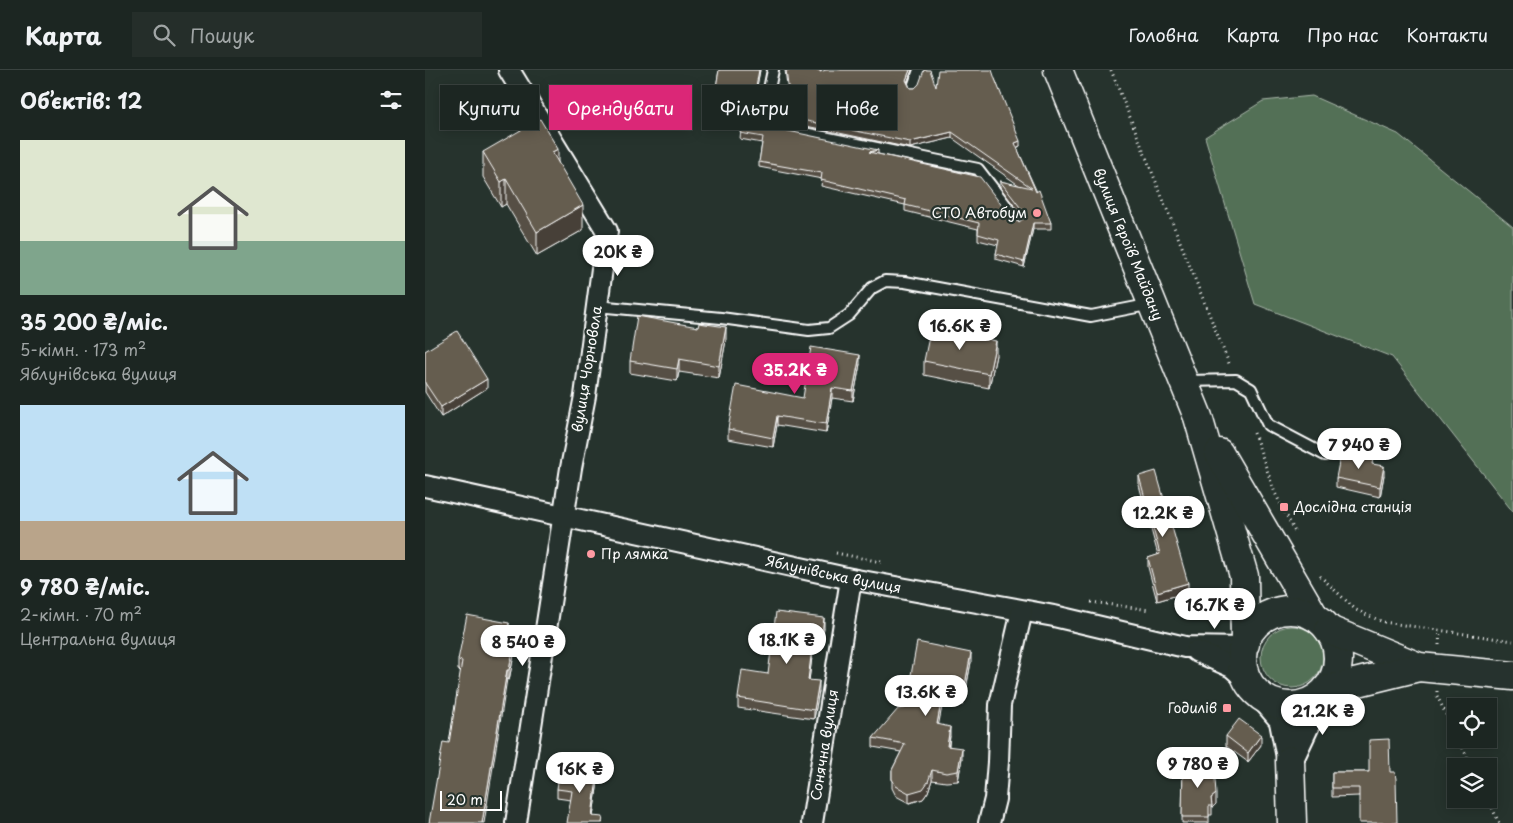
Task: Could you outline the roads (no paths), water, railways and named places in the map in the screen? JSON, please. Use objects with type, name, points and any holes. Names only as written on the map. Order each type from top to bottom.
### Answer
[{"type":"main road","name":"вулиця Героїв Майдану","points":[[1058,70],[1198,417]]},
{"type":"main road","points":[[1198,417],[1321,623],[1337,646],[1338,656],[1335,674],[1323,693]]},
{"type":"main road","points":[[1198,417],[1243,576],[1243,666],[1257,690],[1273,702],[1292,706],[1302,704],[1323,693],[1419,667]]},
{"type":"main road","points":[[1244,646],[1254,628],[1268,616],[1277,612],[1296,610],[1419,667],[1513,676]]},
{"type":"main road","points":[[1290,760],[1292,823]]},
{"type":"street","name":"вулиця Чорновола","points":[[509,70],[607,231],[585,396],[564,516],[516,823]]},
{"type":"street","name":"Яблунівська вулиця","points":[[425,486],[851,579],[1022,610],[1185,647],[1244,646]]},
{"type":"street","name":"Сонячна вулиця","points":[[812,823],[851,579]]},
{"type":"street","points":[[989,823],[995,799],[1000,705],[1022,610]]},
{"type":"street","points":[[1185,647],[1232,667],[1257,690],[1282,719],[1290,760]]},
{"type":"street","points":[[1290,760],[1323,693]]},
{"type":"lane","points":[[773,70],[765,108],[780,128],[978,169],[1019,221]]},
{"type":"lane","points":[[913,87],[919,70]]},
{"type":"lane","points":[[597,306],[721,318],[809,330],[829,328],[849,315],[872,288],[885,281],[905,282],[1091,316],[1153,304]]},
{"type":"lane","points":[[1185,381],[1236,380],[1251,389],[1268,426],[1325,455]]},
{"type":"place","name":"СТО Автобум","points":[[1037,213]]},
{"type":"place","name":"Дослідна станція","points":[[1284,507]]},
{"type":"place","name":"Пр лямка","points":[[591,554]]},
{"type":"place","name":"Годилів","points":[[1227,708]]}]
